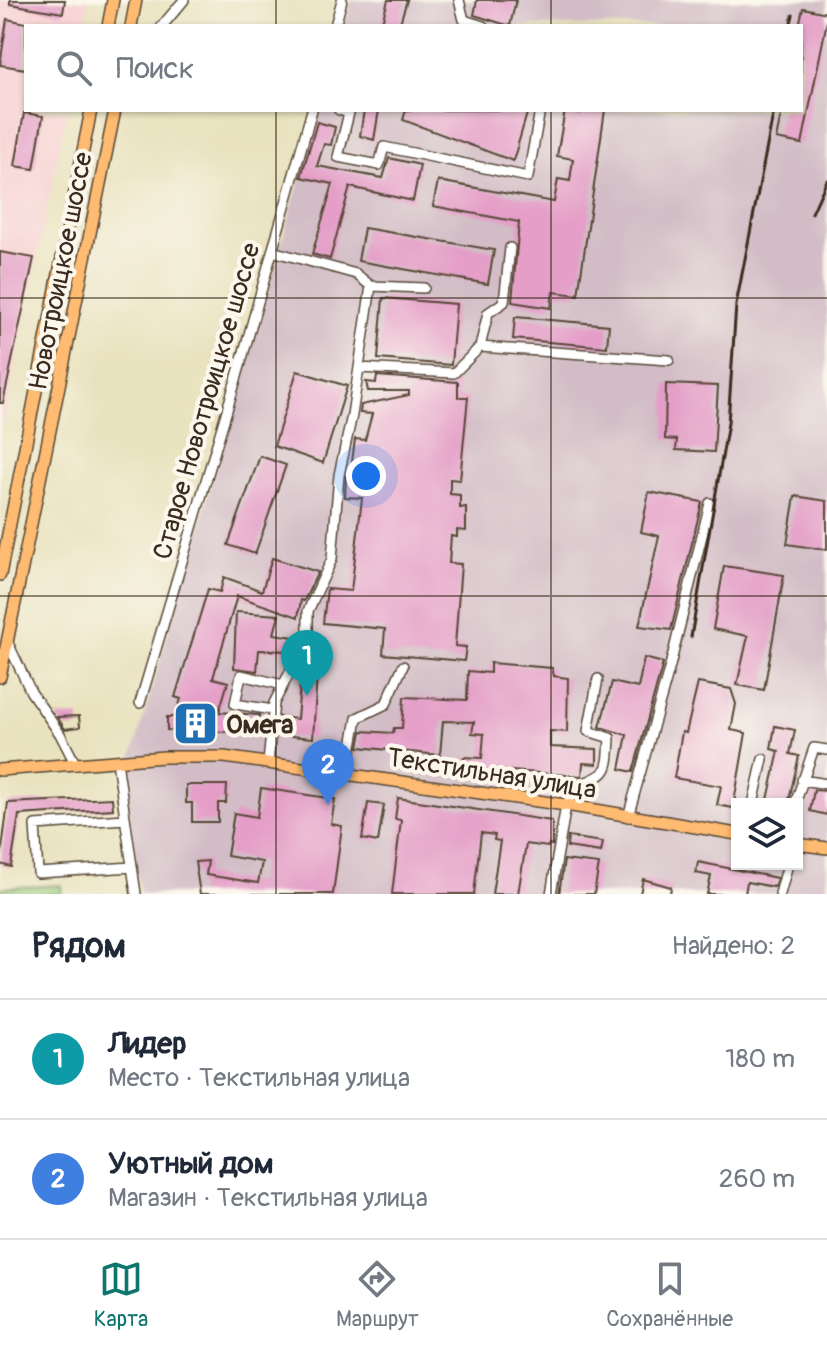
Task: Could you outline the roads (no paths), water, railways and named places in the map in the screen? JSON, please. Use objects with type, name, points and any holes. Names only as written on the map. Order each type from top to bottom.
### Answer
[{"type":"main road","points":[[108,24],[113,0]]},
{"type":"main road","points":[[131,24],[136,0]]},
{"type":"main road","name":"Новотроицкое шоссе","points":[[0,575],[91,112]]},
{"type":"main road","name":"Новотроицкое шоссе","points":[[0,677],[115,112]]},
{"type":"main road","name":"Текстильная улица","points":[[0,770],[198,756],[566,805],[731,833]]},
{"type":"main road","points":[[803,845],[827,848]]},
{"type":"street","points":[[164,24],[184,0]]},
{"type":"street","points":[[336,24],[342,0]]},
{"type":"street","points":[[459,0],[464,20],[477,24]]},
{"type":"street","name":"Старое Новотроицкое шоссе","points":[[140,703],[311,112]]},
{"type":"street","points":[[346,112],[349,113],[338,157],[379,165],[384,147],[528,177],[540,112]]},
{"type":"street","points":[[359,368],[454,373],[480,347],[488,313],[504,302],[510,248]]},
{"type":"street","points":[[272,251],[356,274],[371,286],[424,288]]},
{"type":"street","points":[[268,763],[274,703],[308,637],[308,611],[332,559],[339,475],[371,286]]},
{"type":"street","points":[[480,347],[669,360]]},
{"type":"street","points":[[628,817],[670,666],[710,503]]},
{"type":"street","points":[[7,641],[31,692],[60,734],[76,765]]},
{"type":"street","points":[[347,774],[357,718],[386,704],[403,666]]},
{"type":"street","points":[[273,710],[235,704],[241,675],[283,685]]},
{"type":"street","points":[[551,894],[566,805],[578,785],[601,777],[608,768],[610,738],[588,731],[598,679]]},
{"type":"street","points":[[797,798],[814,748],[827,750]]},
{"type":"street","points":[[754,798],[763,759]]},
{"type":"street","points":[[117,761],[136,894]]},
{"type":"street","points":[[802,780],[827,784]]},
{"type":"street","points":[[125,819],[35,825],[38,873],[132,867]]},
{"type":"street","points":[[780,894],[786,870]]},
{"type":"railway","points":[[791,24],[793,15]]},
{"type":"railway","points":[[691,637],[728,423],[736,305],[774,112]]},
{"type":"railway","points":[[812,213],[827,180]]},
{"type":"place","name":"Лидер","points":[[307,696]]},
{"type":"place","name":"Омега","points":[[195,724]]},
{"type":"place","name":"Уютный дом","points":[[328,805]]}]
